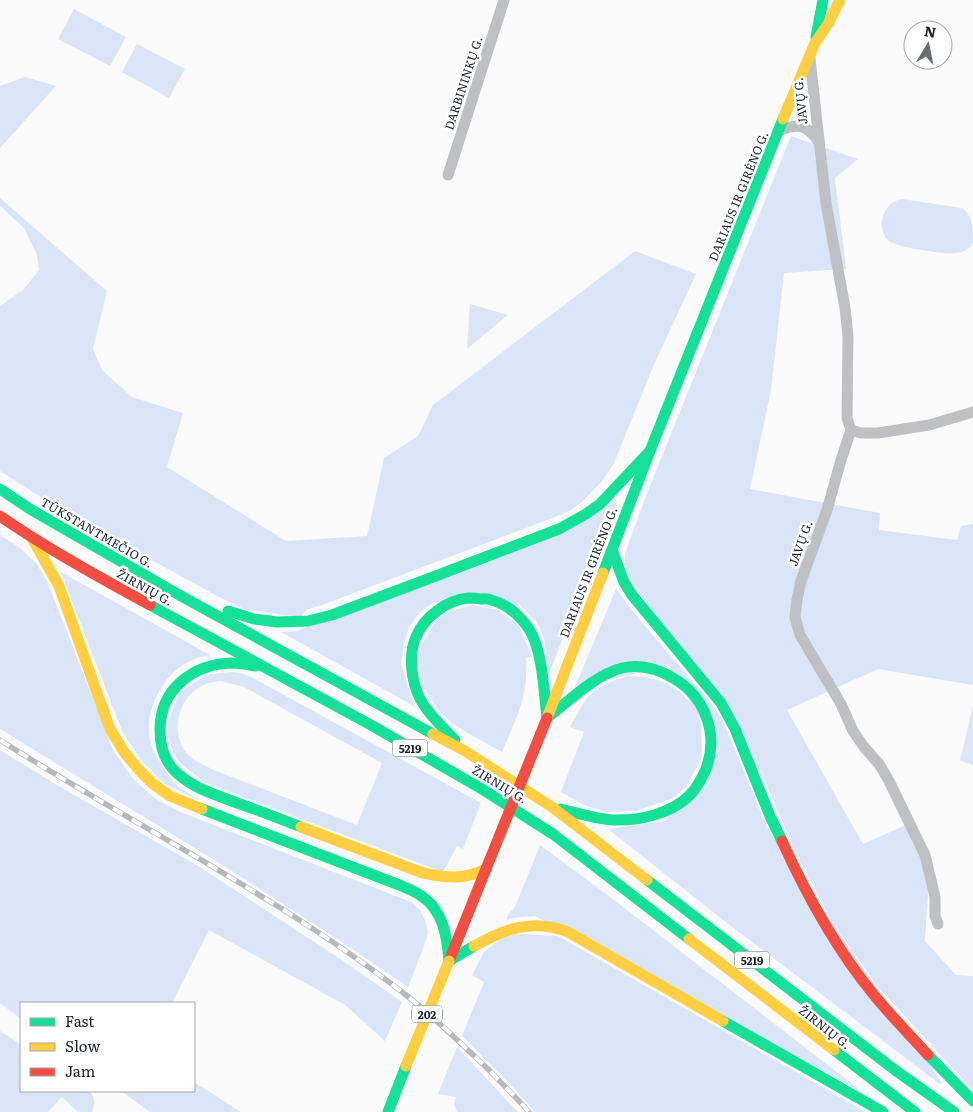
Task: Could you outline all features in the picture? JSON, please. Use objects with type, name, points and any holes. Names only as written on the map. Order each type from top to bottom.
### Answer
[{"type":"main road","name":"DARIAUS IR GIRĖNO G.","points":[[388,1112],[547,718],[650,451],[778,131],[810,56],[815,43],[823,0]]},
{"type":"main road","name":"DARIAUS IR GIRĖNO G.","points":[[815,43],[828,24],[840,0]]},
{"type":"main road","points":[[181,596],[254,619],[277,622],[308,621],[332,615],[559,529],[600,504],[650,451]]},
{"type":"main road","name":"TŪKSTANTMEČIO G.","points":[[0,489],[30,509],[181,596]]},
{"type":"main road","name":"5219","points":[[0,516],[32,538]]},
{"type":"main road","points":[[32,538],[59,586],[110,729],[124,752],[139,770],[152,783],[170,796],[402,886],[423,897],[433,906],[442,922],[446,933],[449,961],[499,933],[518,927],[535,925],[552,927],[568,932],[883,1112]]},
{"type":"main road","name":"ŽIRNIŲ G.","points":[[32,538],[482,789],[553,834],[915,1112]]},
{"type":"main road","points":[[612,550],[624,582],[632,595],[708,686],[735,729],[770,816],[795,870],[821,918],[846,957],[874,995],[913,1040],[973,1101]]},
{"type":"main road","name":"ŽIRNIŲ G.","points":[[181,596],[465,751],[552,807],[895,1070],[954,1112]]},
{"type":"main road","points":[[465,751],[416,691],[410,668],[410,657],[416,636],[424,622],[436,610],[451,602],[468,598],[486,598],[516,612],[523,620],[530,630],[539,653],[547,718]]},
{"type":"main road","points":[[265,668],[234,663],[215,664],[200,668],[175,685],[165,700],[160,734],[163,750],[169,764],[181,777],[204,790],[423,873],[446,878],[468,877],[486,869]]},
{"type":"main road","points":[[547,718],[602,676],[622,668],[644,667],[660,671],[687,686],[698,698],[710,726],[712,741],[711,756],[699,784],[689,796],[676,806],[639,819],[619,820],[595,818],[552,807]]},
{"type":"street","name":"DARBININKŲ G.","points":[[448,175],[504,0]]},
{"type":"street","name":"JAVŲ G.","points":[[810,56],[826,203],[845,308],[848,336],[847,418],[851,430],[827,510],[801,581],[795,617],[800,635],[841,704],[853,731],[879,764],[889,781],[925,855],[933,889],[935,916],[938,924]]},
{"type":"street","name":"JAVŲ G.","points":[[778,131],[789,127],[803,127],[812,133],[818,142]]},
{"type":"street","points":[[851,430],[861,433],[878,433],[929,425],[973,412]]},
{"type":"shaded area","points":[[74,9],[126,37],[110,66],[58,39]]},
{"type":"shaded area","points":[[137,44],[185,69],[169,98],[122,72]]},
{"type":"shaded area","points":[[25,77],[56,86],[0,148],[0,86]]},
{"type":"shaded area","points":[[791,136],[858,159],[835,178],[846,269],[784,273],[771,390],[750,489],[880,513],[879,530],[957,540],[961,526],[973,524],[973,685],[878,669],[787,710],[863,844],[908,824],[929,878],[925,941],[956,975],[973,976],[973,1090],[877,986],[831,920],[796,853],[762,774],[625,569],[625,554],[644,501]]},
{"type":"shaded area","points":[[0,198],[107,291],[93,349],[102,370],[132,397],[183,413],[167,467],[286,541],[367,536],[384,458],[418,436],[433,405],[635,251],[696,274],[652,369],[614,463],[603,480],[582,502],[571,510],[555,517],[306,610],[301,617],[246,610],[221,598],[64,512],[0,471],[0,306],[23,290],[39,270],[37,255],[24,228],[0,206]]},
{"type":"shaded area","points":[[902,199],[962,208],[970,218],[973,243],[964,251],[951,253],[911,248],[889,241],[882,229],[883,216],[890,205]]},
{"type":"shaded area","points":[[470,304],[508,315],[467,349]]},
{"type":"shaded area","points":[[615,500],[617,502],[549,673],[544,638],[536,621],[520,605],[434,602],[420,612],[409,627],[401,663],[414,706],[281,632],[297,631]]},
{"type":"shaded area","points":[[0,535],[20,548],[36,563],[47,581],[114,752],[134,780],[156,799],[178,811],[411,902],[420,910],[428,932],[408,987],[224,866],[0,729]]},
{"type":"shaded area","points":[[61,572],[210,655],[187,663],[168,678],[152,707],[149,729],[153,749],[170,777],[181,788],[199,800],[165,784],[143,762],[123,733]]},
{"type":"shaded area","points":[[616,589],[644,625],[708,699],[722,719],[768,829],[942,1083],[940,1084],[727,923],[608,829],[665,821],[719,751],[669,666],[575,687]]},
{"type":"shaded area","points":[[472,605],[498,610],[519,626],[532,657],[526,658],[523,695],[517,718],[502,752],[452,723],[441,713],[421,685],[418,651],[437,619],[448,612]]},
{"type":"shaded area","points":[[230,672],[241,673],[253,678],[481,803],[463,849],[457,846],[443,872],[206,783],[179,762],[172,750],[168,736],[168,721],[180,692],[206,675]],"holes":[[[221,681],[244,687],[382,763],[357,825],[216,771],[188,755],[179,737],[178,719],[185,702],[191,694],[198,688],[212,682]]]},
{"type":"shaded area","points":[[628,676],[646,677],[664,682],[680,692],[694,707],[701,723],[702,757],[686,787],[673,798],[636,811],[606,812],[584,805],[561,792],[584,732],[570,727],[583,704],[596,689]]},
{"type":"shaded area","points":[[973,705],[973,765],[960,761]]},
{"type":"shaded area","points":[[0,750],[198,866],[339,958],[402,1002],[385,1041],[345,1005],[209,930],[173,1002],[20,1002],[20,1018],[0,1003]]},
{"type":"shaded area","points":[[540,845],[864,1093],[535,916],[511,918],[506,921],[508,915],[515,907]]},
{"type":"shaded area","points":[[516,934],[558,936],[866,1112],[535,1112],[462,1036],[484,982],[472,975],[484,952],[501,939]]},
{"type":"shaded area","points":[[0,1031],[20,1044],[20,1092],[89,1092],[94,1100],[92,1112],[78,1112],[62,1097],[48,1112],[0,1112]]},
{"type":"shaded area","points":[[457,1047],[518,1112],[457,1112],[454,1104],[456,1097],[438,1094]]},
{"type":"shaded area","points":[[195,1083],[241,1112],[150,1112],[122,1092],[195,1092]]},
{"type":"railway","points":[[0,740],[258,894],[358,959],[406,995],[439,1023],[490,1071],[529,1112]]},
{"type":"traffic: fast","points":[[816,37],[823,0]]},
{"type":"traffic: fast","points":[[603,573],[783,119]]},
{"type":"traffic: fast","points":[[228,611],[254,619],[277,622],[308,621],[332,615],[412,585],[559,529],[586,514],[600,504],[650,451]]},
{"type":"traffic: fast","points":[[0,489],[30,509],[181,596],[433,734]]},
{"type":"traffic: fast","points":[[612,550],[624,582],[632,595],[721,703],[735,729],[782,841]]},
{"type":"traffic: fast","points":[[455,740],[433,716],[419,696],[413,677],[412,656],[416,637],[430,616],[444,606],[460,599],[487,599],[502,604],[513,611],[529,629],[534,638],[540,660],[547,718]]},
{"type":"traffic: fast","points":[[150,605],[371,725],[482,789],[553,834],[689,939]]},
{"type":"traffic: fast","points":[[255,666],[235,663],[218,664],[204,668],[181,682],[172,691],[161,715],[161,746],[173,769],[187,781],[213,794],[301,827]]},
{"type":"traffic: fast","points":[[547,718],[602,676],[622,668],[642,667],[661,672],[684,686],[701,705],[710,730],[710,756],[706,769],[693,792],[674,807],[644,818],[623,820],[600,818],[561,809]]},
{"type":"traffic: fast","points":[[202,809],[402,886],[418,894],[428,901],[439,915],[447,942],[449,961],[474,946]]},
{"type":"traffic: fast","points":[[647,880],[895,1070],[954,1112]]},
{"type":"traffic: fast","points":[[723,1021],[883,1112]]},
{"type":"traffic: fast","points":[[834,1050],[915,1112]]},
{"type":"traffic: fast","points":[[928,1055],[973,1101]]},
{"type":"traffic: fast","points":[[388,1112],[406,1066]]},
{"type":"traffic: slow","points":[[783,119],[815,43],[828,24],[840,0]]},
{"type":"traffic: slow","points":[[32,538],[59,586],[110,729],[124,752],[152,783],[170,796],[202,809]]},
{"type":"traffic: slow","points":[[547,718],[603,573]]},
{"type":"traffic: slow","points":[[433,734],[465,751],[552,807],[647,880]]},
{"type":"traffic: slow","points":[[301,827],[423,873],[455,877],[478,873],[486,869]]},
{"type":"traffic: slow","points":[[474,946],[508,930],[520,927],[543,926],[555,928],[568,932],[723,1021]]},
{"type":"traffic: slow","points":[[689,939],[834,1050]]},
{"type":"traffic: slow","points":[[406,1066],[449,961]]},
{"type":"traffic: jam","points":[[0,516],[55,551],[150,605]]},
{"type":"traffic: jam","points":[[486,869],[547,718]]},
{"type":"traffic: jam","points":[[782,841],[812,902],[847,959],[880,1003],[928,1055]]},
{"type":"traffic: jam","points":[[449,961],[486,869]]}]
